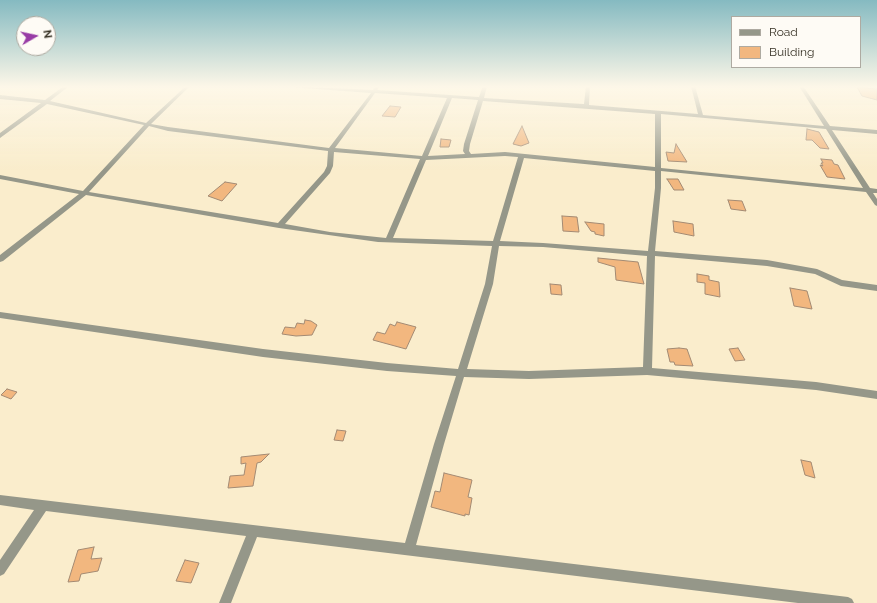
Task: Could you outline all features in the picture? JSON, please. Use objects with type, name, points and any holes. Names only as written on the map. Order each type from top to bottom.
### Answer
[{"type":"street","points":[[0,136],[30,114]]},
{"type":"street","points":[[102,114],[168,129],[331,149],[425,158],[486,154],[521,156],[877,190]]},
{"type":"street","points":[[0,258],[84,193],[158,114]]},
{"type":"street","points":[[279,226],[327,172],[330,166],[331,149],[358,114]]},
{"type":"street","points":[[389,240],[443,114]]},
{"type":"street","points":[[469,155],[466,151],[467,144],[476,114]]},
{"type":"street","points":[[647,372],[651,254],[658,188],[658,114]]},
{"type":"street","points":[[681,114],[828,129],[877,132]]},
{"type":"street","points":[[819,114],[877,204]]},
{"type":"street","points":[[409,549],[439,444],[489,284],[496,243],[521,156]]},
{"type":"street","points":[[0,177],[84,193],[337,235],[389,240],[496,243],[767,263],[817,272],[842,283],[877,288]]},
{"type":"street","points":[[0,315],[322,361],[462,373],[529,375],[647,372],[750,382],[816,386],[877,395]]},
{"type":"street","points":[[0,500],[848,603]]},
{"type":"street","points":[[0,570],[44,505]]},
{"type":"street","points":[[225,603],[254,530]]},
{"type":"building","points":[[383,114],[397,114],[395,117],[382,116]]},
{"type":"building","points":[[522,126],[529,143],[521,146],[513,144]]},
{"type":"building","points":[[807,129],[819,132],[829,149],[820,148],[812,140],[806,140]]},
{"type":"building","points":[[441,139],[451,140],[449,147],[440,147]]},
{"type":"building","points":[[676,144],[687,162],[668,161],[666,152],[674,153]]},
{"type":"building","points":[[821,159],[832,160],[834,164],[838,165],[845,179],[827,177],[820,165],[823,166]]},
{"type":"building","points":[[667,179],[678,179],[684,190],[674,190]]},
{"type":"building","points":[[225,182],[237,184],[222,201],[208,196]]},
{"type":"building","points":[[728,200],[742,201],[746,211],[731,209]]},
{"type":"building","points":[[562,216],[577,217],[579,232],[563,231]]},
{"type":"building","points":[[673,221],[693,224],[694,236],[674,232]]},
{"type":"building","points":[[585,222],[604,224],[604,236],[595,234],[595,232],[591,231]]},
{"type":"building","points":[[598,258],[638,262],[644,284],[616,280],[615,267],[598,262]]},
{"type":"building","points":[[697,274],[709,276],[709,280],[719,282],[720,297],[705,294],[705,283],[697,282]]},
{"type":"building","points":[[550,284],[561,285],[562,295],[551,294]]},
{"type":"building","points":[[790,288],[807,291],[812,309],[794,306]]},
{"type":"building","points":[[305,320],[311,321],[317,325],[312,335],[296,336],[282,334],[285,327],[295,328],[297,323],[304,324]]},
{"type":"building","points":[[397,322],[416,327],[406,349],[373,340],[377,332],[385,334],[390,324],[395,326]]},
{"type":"building","points":[[738,348],[745,360],[735,361],[729,349]]},
{"type":"building","points":[[667,349],[687,349],[693,366],[675,365],[674,362],[670,362]]},
{"type":"building","points":[[7,389],[17,392],[11,399],[1,395]]},
{"type":"building","points":[[337,430],[346,431],[343,441],[334,440]]},
{"type":"building","points":[[269,454],[261,462],[257,463],[253,486],[228,488],[230,476],[244,475],[246,463],[241,464],[241,457]]},
{"type":"building","points":[[801,460],[811,462],[815,478],[805,475]]},
{"type":"building","points":[[444,473],[472,480],[468,497],[472,498],[469,515],[465,514],[465,516],[431,507],[435,491],[440,492]]},
{"type":"building","points":[[94,547],[91,559],[102,558],[98,571],[81,574],[79,581],[68,582],[78,550]]},
{"type":"building","points":[[185,560],[199,563],[191,583],[176,581]]}]
